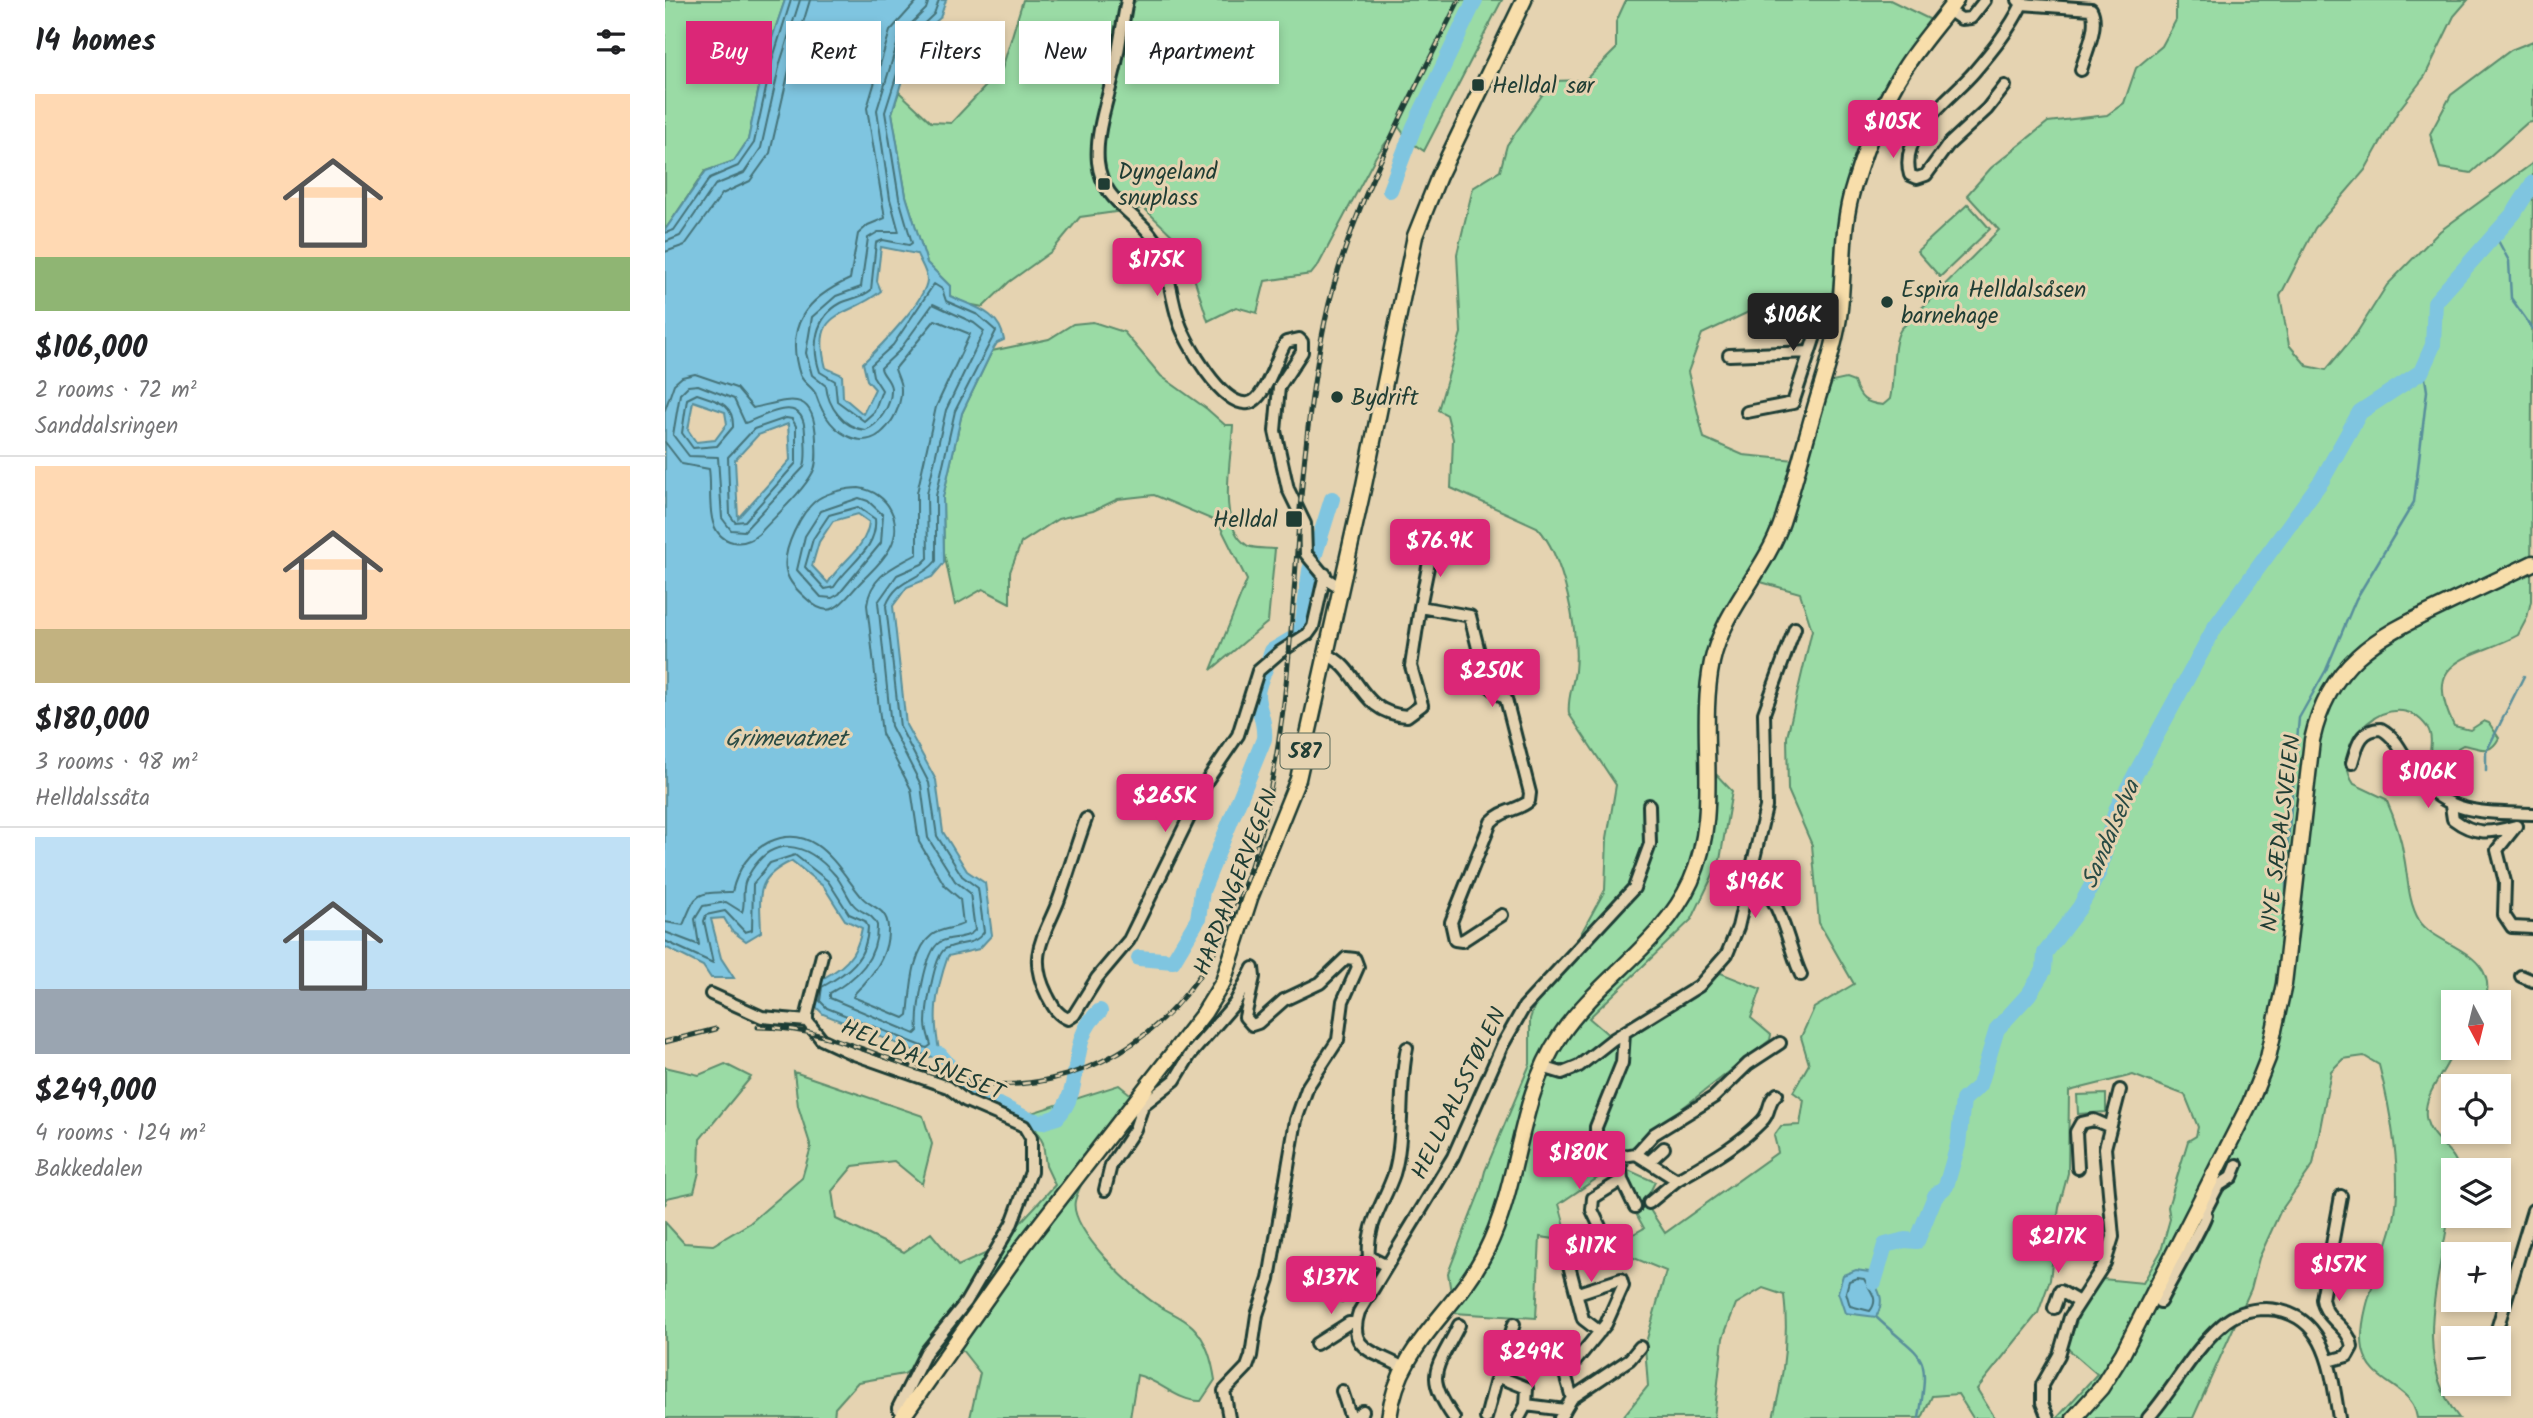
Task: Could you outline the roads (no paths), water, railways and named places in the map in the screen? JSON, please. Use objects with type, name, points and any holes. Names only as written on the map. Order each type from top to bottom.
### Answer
[{"type":"main road","name":"HARDANGERVEGEN","points":[[900,1413],[941,1362],[1099,1144],[1205,1013],[1223,982],[1250,898],[1288,811],[1327,655],[1415,236],[1439,176],[1524,0]]},
{"type":"main road","points":[[1389,1418],[1402,1367],[1462,1291],[1487,1251],[1506,1202],[1523,1120],[1542,1067],[1579,1012],[1662,928],[1693,877],[1706,820],[1709,683],[1713,659],[1725,625],[1771,549],[1781,526],[1839,320],[1844,234],[1856,178],[1899,77],[1952,5]]},
{"type":"main road","name":"NYE SÆDALSVEIEN","points":[[2074,1418],[2101,1388],[2123,1353],[2200,1211],[2250,1103],[2274,1037],[2284,984],[2312,740],[2319,713],[2330,689],[2348,664],[2387,633],[2533,563]]},
{"type":"street","points":[[1127,0],[1098,146],[1101,182],[1112,200],[1141,221],[1156,242],[1165,263],[1179,322],[1189,346],[1213,380],[1235,402],[1246,404],[1258,397],[1286,342],[1299,338],[1303,342],[1303,352],[1279,387],[1274,421],[1288,489],[1305,524],[1304,542],[1309,560],[1322,572],[1343,581]]},
{"type":"street","points":[[1952,5],[1961,19],[1971,18],[1985,0]]},
{"type":"street","points":[[2005,86],[1987,109],[1948,145],[1926,175],[1917,178],[1910,175],[1911,153],[1920,131],[1938,107],[1973,73],[2008,29],[2020,2],[2091,9],[2093,26],[2081,71]]},
{"type":"street","points":[[1747,412],[1793,403],[1822,320],[1839,320]]},
{"type":"street","points":[[1729,355],[1809,352]]},
{"type":"street","points":[[1327,655],[1339,659],[1356,686],[1379,708],[1407,716],[1422,705],[1411,666],[1432,547]]},
{"type":"street","points":[[1086,819],[1058,901],[1041,937],[1038,957],[1045,991],[1055,1010],[1068,1018],[1075,1014],[1094,983],[1129,940],[1208,779],[1238,736],[1258,671],[1270,659],[1300,641],[1313,627],[1322,572]]},
{"type":"street","points":[[1420,607],[1470,616],[1487,684],[1506,699],[1530,793],[1529,801],[1499,813],[1491,821],[1454,910],[1451,932],[1455,940],[1462,941],[1502,915]]},
{"type":"street","points":[[1542,1067],[1555,1072],[1571,1071],[1624,1033],[1699,986],[1715,971],[1734,938],[1766,807],[1764,713],[1795,628]]},
{"type":"street","points":[[2352,763],[2363,736],[2368,731],[2381,729],[2393,738],[2426,786],[2451,806],[2530,814]]},
{"type":"street","name":"HELLDALSSTØLEN","points":[[1355,1323],[1453,1157],[1502,1046],[1524,1007],[1634,888],[1650,844],[1649,805]]},
{"type":"street","points":[[2451,806],[2453,819],[2474,832],[2493,833],[2516,826]]},
{"type":"street","points":[[2530,814],[2516,826],[2497,850],[2505,882],[2504,915],[2512,927],[2533,928]]},
{"type":"street","points":[[1749,879],[1762,884],[1774,901],[1801,975]]},
{"type":"street","points":[[711,994],[762,1017],[807,1021],[822,955]]},
{"type":"street","points":[[1105,1190],[1111,1165],[1135,1129],[1143,1105],[1175,1080],[1190,1055],[1218,1026],[1235,1003],[1253,968],[1254,978],[1245,1017],[1252,1025],[1258,1023],[1284,1000],[1320,983],[1346,958],[1358,962],[1343,1001],[1338,1040],[1307,1086],[1296,1120],[1269,1279],[1257,1315],[1251,1356],[1247,1367],[1224,1391],[1229,1418]]},
{"type":"street","points":[[2521,976],[2533,981]]},
{"type":"street","points":[[1205,1013],[1218,1026]]},
{"type":"street","name":"HELLDALSNESET","points":[[807,1021],[827,1042],[949,1087],[966,1101],[1011,1119],[1030,1133],[1033,1162],[1018,1209],[967,1302],[926,1352],[900,1413]]},
{"type":"street","points":[[1624,1033],[1622,1063],[1596,1127],[1595,1137],[1601,1154],[1620,1159],[1636,1154],[1654,1134],[1714,1097],[1748,1064],[1780,1043]]},
{"type":"street","name":"HELLDALSSTØLEN","points":[[1343,1294],[1369,1256],[1369,1232],[1395,1170],[1400,1079],[1406,1048]]},
{"type":"street","points":[[2048,1418],[2042,1403],[2042,1385],[2059,1354],[2065,1330],[2079,1302],[2105,1263],[2113,1237],[2113,1215],[2105,1163],[2108,1126],[2120,1090]]},
{"type":"street","points":[[1649,1203],[1756,1127],[1768,1114],[1770,1100],[1777,1094]]},
{"type":"street","points":[[2078,1168],[2076,1132],[2081,1123],[2094,1120],[2108,1126]]},
{"type":"street","points":[[1650,1161],[1664,1148]]},
{"type":"street","points":[[1636,1154],[1677,1181]]},
{"type":"street","points":[[1620,1159],[1622,1180],[1635,1207]]},
{"type":"street","name":"NYE SÆDALSVEIEN","points":[[2160,1302],[2191,1241],[2205,1223],[2200,1211],[2218,1186],[2232,1177],[2237,1165]]},
{"type":"street","points":[[1601,1229],[1593,1210],[1593,1198],[1622,1180]]},
{"type":"street","points":[[2329,1361],[2347,1356],[2351,1347],[2349,1337],[2325,1312],[2322,1299],[2341,1196]]},
{"type":"street","points":[[2498,1326],[2533,1210]]},
{"type":"street","points":[[1565,1250],[1583,1320],[1600,1332]]},
{"type":"street","points":[[1369,1256],[1387,1266]]},
{"type":"street","points":[[1572,1398],[1565,1374],[1600,1332],[1623,1286],[1621,1279],[1578,1293]]},
{"type":"street","points":[[2054,1307],[2060,1291],[2079,1302]]},
{"type":"street","points":[[2148,1418],[2221,1326],[2240,1314],[2272,1310],[2302,1320],[2322,1342],[2329,1361],[2339,1418]]},
{"type":"street","points":[[1316,1344],[1349,1323],[1355,1323],[1360,1343],[1371,1353],[1402,1367]]},
{"type":"street","points":[[1486,1418],[1514,1324]]},
{"type":"street","points":[[1454,1418],[1437,1393],[1434,1378],[1459,1325]]},
{"type":"street","points":[[1527,1405],[1562,1414],[1572,1398],[1630,1359],[1640,1347]]},
{"type":"street","points":[[926,1352],[941,1362]]},
{"type":"street","points":[[1497,1376],[1527,1388],[1527,1405],[1519,1418]]},
{"type":"street","points":[[1342,1391],[1356,1416]]},
{"type":"water","name":"Grimevatnet","points":[[785,0],[946,0],[937,21],[895,21],[895,84],[901,84],[892,113],[906,196],[927,263],[950,286],[950,296],[984,311],[997,322],[1004,340],[997,343],[992,351],[962,413],[943,497],[944,563],[932,577],[907,587],[893,606],[906,725],[936,780],[943,832],[967,871],[985,883],[992,935],[979,949],[948,956],[936,1005],[940,1055],[930,1057],[823,1014],[812,1003],[816,982],[847,961],[856,947],[862,928],[845,920],[824,887],[792,861],[780,867],[765,881],[760,898],[761,932],[746,941],[731,930],[724,918],[711,919],[721,958],[734,978],[711,978],[703,966],[665,947],[665,230],[706,171],[734,161],[748,140],[760,84],[772,84],[772,38]],"holes":[[[881,247],[917,254],[927,280],[925,289],[910,311],[863,363],[867,380],[875,389],[863,414],[843,397],[842,375],[826,368],[822,348],[823,334],[835,317],[881,291],[877,281]],[[693,401],[725,412],[727,424],[715,440],[696,442],[688,430]],[[788,424],[790,460],[738,518],[735,460],[758,435]],[[858,514],[869,522],[867,531],[858,547],[828,583],[812,566],[819,542],[833,521]]]},
{"type":"water","points":[[1856,1270],[1869,1272],[1878,1289],[1881,1304],[1876,1317],[1845,1313],[1838,1292],[1843,1275]]},
{"type":"waterway","points":[[1390,190],[1414,127],[1475,0]]},
{"type":"waterway","name":"Sandalselva","points":[[1874,1282],[1885,1245],[1905,1240],[1917,1241],[1935,1196],[1946,1186],[1958,1145],[1963,1100],[1980,1085],[1997,1029],[2029,994],[2044,970],[2045,953],[2080,907],[2099,872],[2116,810],[2215,627],[2322,480],[2360,412],[2421,372],[2433,345],[2435,302],[2514,213],[2533,183]]},
{"type":"waterway","points":[[2495,235],[2509,261],[2511,298],[2533,329]]},
{"type":"waterway","points":[[2286,903],[2286,865],[2299,718],[2326,670],[2356,599],[2414,502],[2427,391],[2423,365]]},
{"type":"waterway","points":[[1139,958],[1173,961],[1198,919],[1202,891],[1264,739],[1264,726],[1257,699],[1259,684],[1272,651],[1294,638],[1302,628],[1310,570],[1332,499]]},
{"type":"waterway","points":[[2486,771],[2486,752],[2524,676]]},
{"type":"waterway","points":[[962,1087],[964,1094],[973,1100],[999,1105],[1027,1119],[1042,1122],[1057,1117],[1071,1092],[1083,1035],[1100,1011]]},
{"type":"waterway","points":[[940,1055],[960,1079]]},
{"type":"waterway","points":[[1876,1317],[1920,1358],[1924,1379],[1919,1418]]},
{"type":"railway","points":[[758,1027],[797,1030],[833,1039],[935,1074],[971,1082],[1009,1085],[1051,1079],[1128,1047],[1186,994],[1228,925],[1257,845],[1276,758],[1288,670],[1309,415],[1320,344],[1336,279],[1349,238],[1382,157],[1459,0]]},
{"type":"railway","points":[[665,1042],[716,1029]]},
{"type":"place","name":"Helldal sør","points":[[1478,85]]},
{"type":"place","name":"Dyngeland snuplass","points":[[1104,184]]},
{"type":"place","name":"Espira Helldalsåsen barnehage","points":[[1887,302]]},
{"type":"place","name":"Bydrift","points":[[1337,397]]},
{"type":"place","name":"Helldal","points":[[1294,519]]}]
